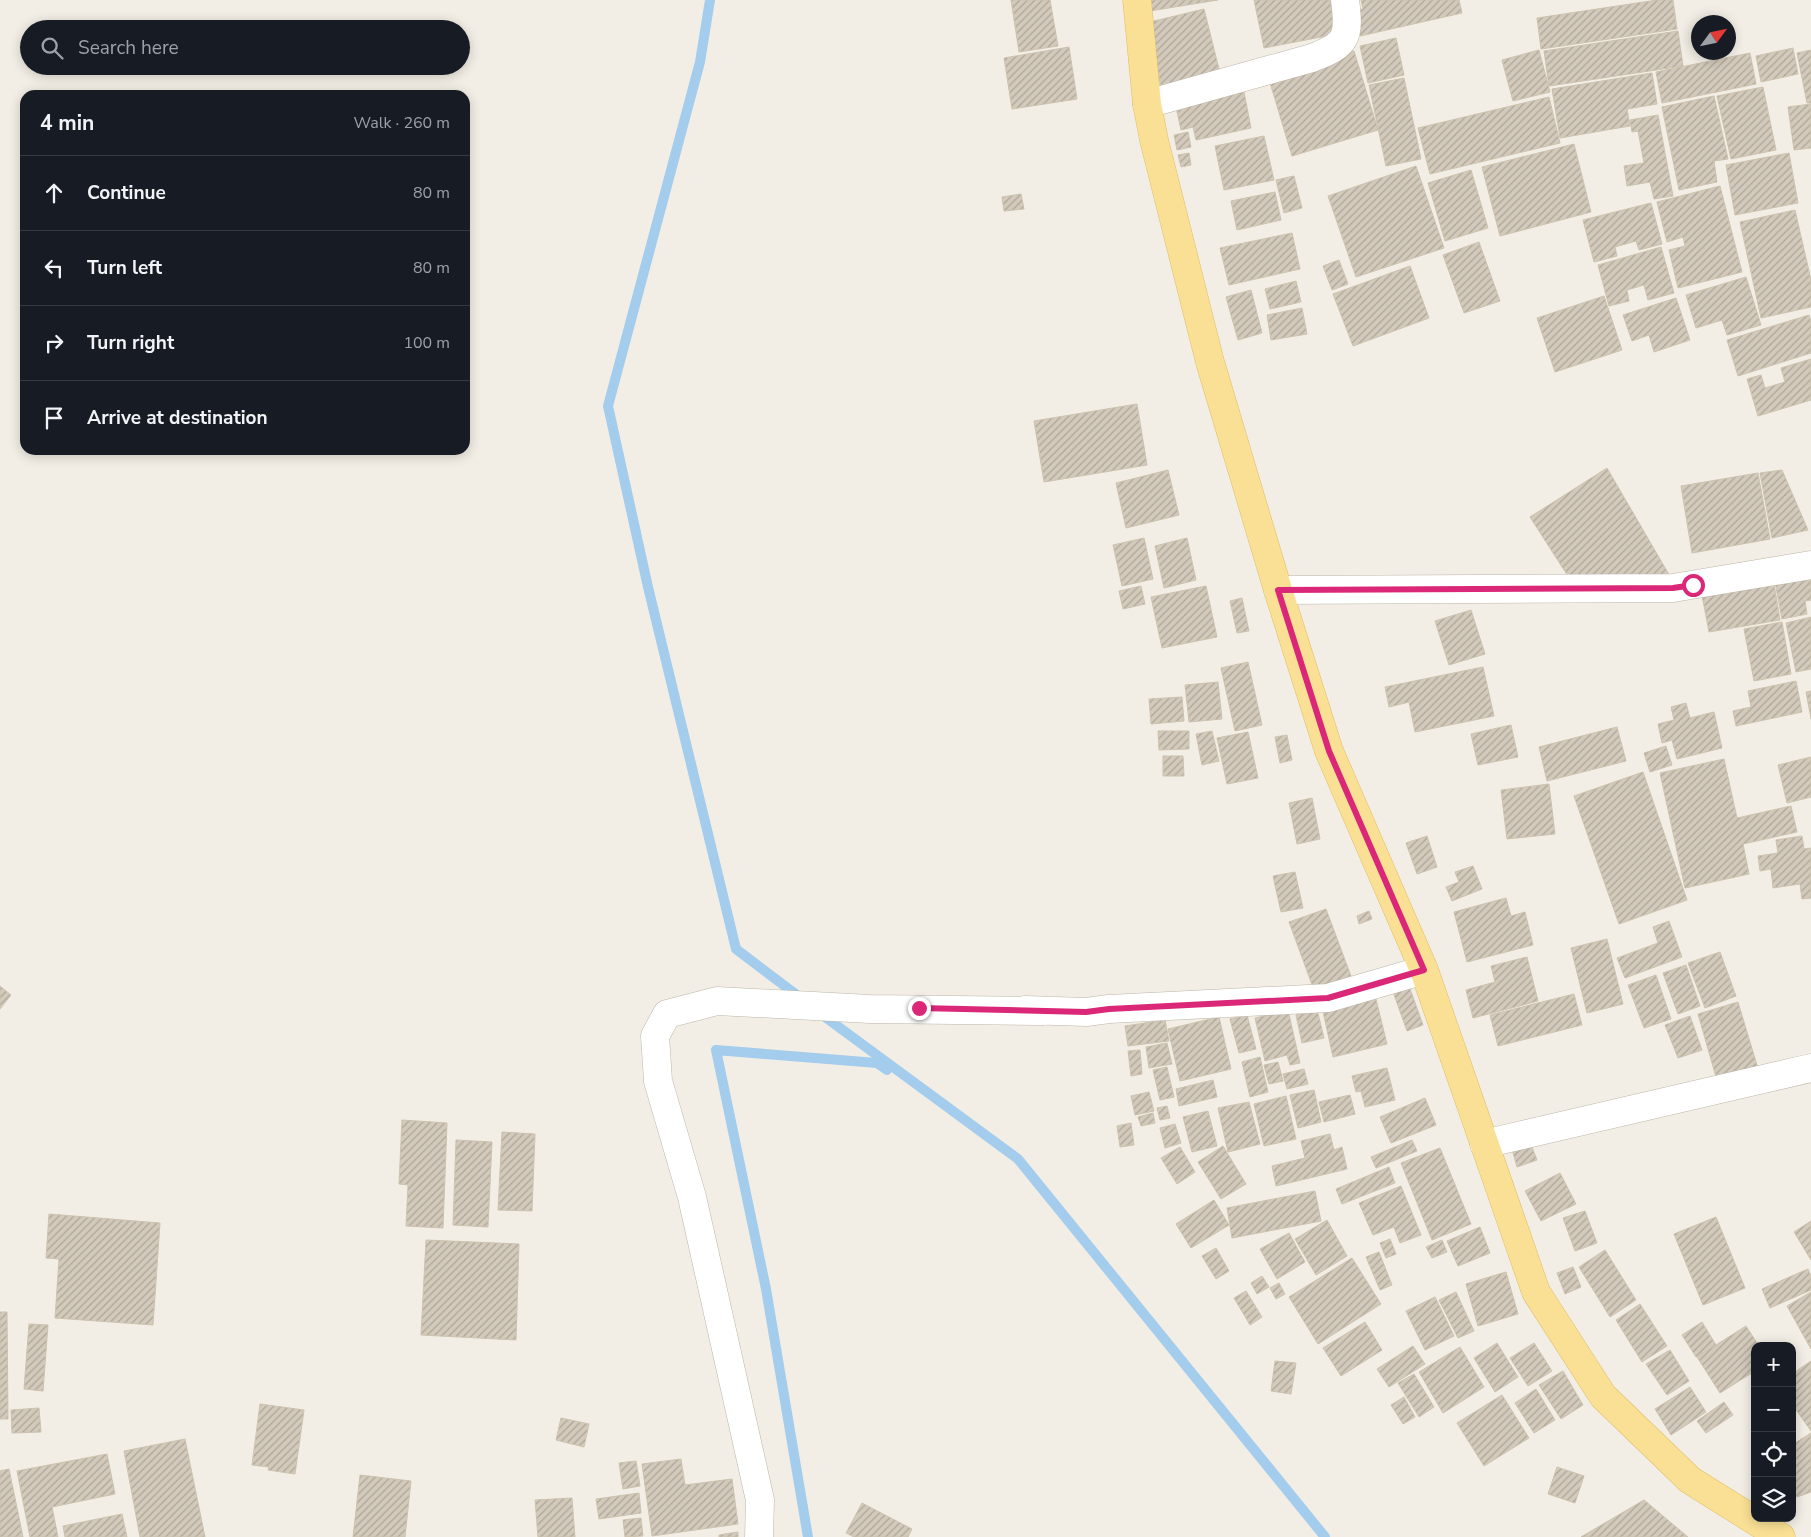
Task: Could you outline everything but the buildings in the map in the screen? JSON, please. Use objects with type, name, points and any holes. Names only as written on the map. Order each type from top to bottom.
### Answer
[{"type":"main road","points":[[1137,0],[1147,104],[1154,140],[1210,362],[1278,590],[1329,751],[1424,970],[1536,1292],[1603,1396],[1690,1480],[1781,1537]]},
{"type":"street","points":[[1147,104],[1312,58],[1333,50],[1343,40],[1347,28],[1345,0]]},
{"type":"street","points":[[1278,590],[1673,588],[1811,565]]},
{"type":"street","points":[[759,1537],[760,1500],[729,1359],[692,1197],[658,1081],[655,1036],[666,1014],[717,1001],[870,1009],[1043,1011],[864,1007],[931,1008],[1086,1012],[1109,1009],[1328,998],[1424,970]]},
{"type":"street","points":[[1484,1144],[1811,1068]]},
{"type":"waterway","points":[[710,0],[700,62],[608,406],[648,587],[736,949],[802,999]]},
{"type":"waterway","points":[[821,1014],[1018,1159],[1325,1537]]},
{"type":"waterway","points":[[808,1537],[766,1289],[716,1050],[877,1063],[887,1070]]},
{"type":"route","points":[[919,1008],[1086,1012],[1109,1009],[1328,998],[1424,970],[1329,751],[1278,590],[1673,588],[1693,585]]}]
